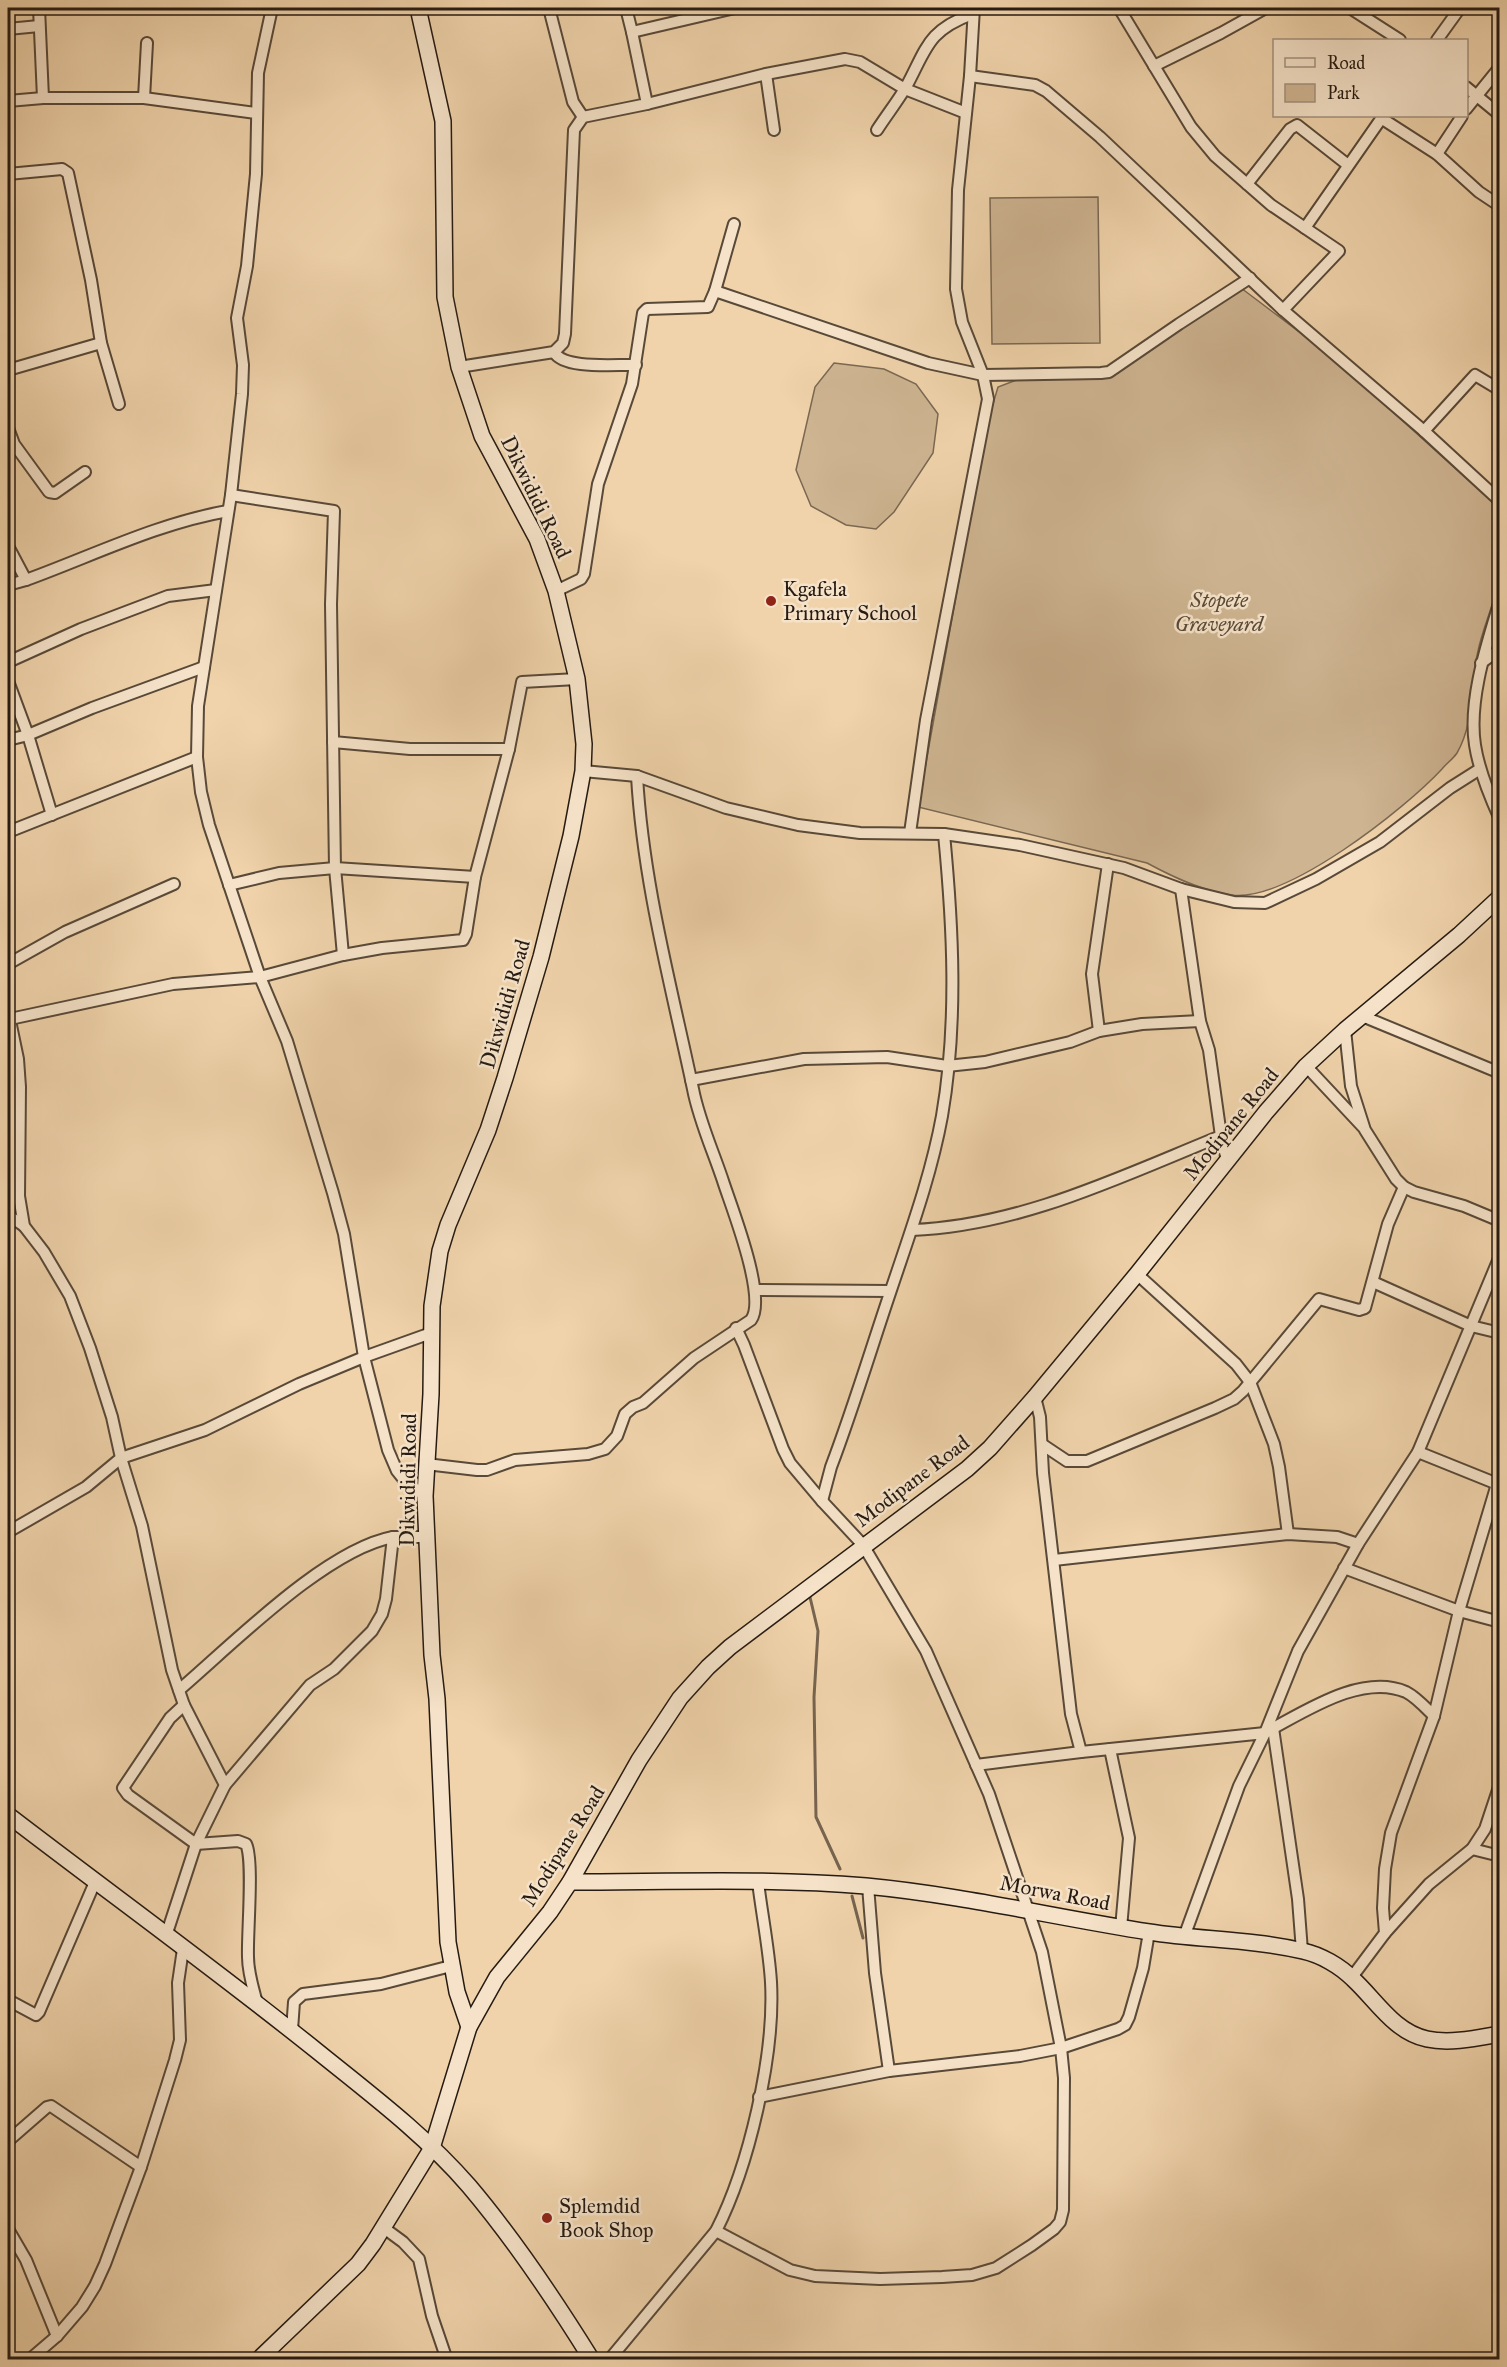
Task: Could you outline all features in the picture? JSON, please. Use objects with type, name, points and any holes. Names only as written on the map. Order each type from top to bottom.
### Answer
[{"type":"main road","name":"Dikwididi Road","points":[[418,8],[443,121],[446,297],[459,366],[482,436],[537,539],[556,591],[577,679],[583,721],[583,771],[571,836],[541,957],[488,1130],[448,1225],[440,1251],[431,1333],[431,1394],[425,1496],[447,1921],[451,1966],[469,2027]]},
{"type":"main road","name":"Modipane Road","points":[[258,2360],[358,2264],[384,2228],[432,2148],[469,2027],[497,1977],[550,1912],[570,1882],[639,1760],[680,1698],[730,1647],[977,1461],[1035,1397],[1306,1066],[1500,897]]},
{"type":"main road","points":[[8,1815],[292,2030],[377,2099],[432,2148],[468,2185],[493,2217],[592,2360]]},
{"type":"main road","name":"Morwa Road","points":[[570,1882],[758,1882],[868,1886],[970,1898],[1121,1928],[1302,1950],[1324,1958],[1352,1977],[1389,2018],[1415,2035],[1439,2041],[1500,2034]]},
{"type":"street","points":[[39,8],[43,98]]},
{"type":"street","points":[[272,8],[258,73],[256,174],[250,239],[237,318],[243,365],[243,393],[231,495],[198,706],[197,757],[201,792],[229,885],[260,977],[286,1041],[333,1193],[346,1245],[364,1357],[388,1450],[397,1471],[405,1481],[425,1496]]},
{"type":"street","points":[[549,8],[573,102],[583,117]]},
{"type":"street","points":[[626,8],[647,104]]},
{"type":"street","points":[[632,32],[735,8]]},
{"type":"street","points":[[1119,8],[1191,127],[1215,156],[1271,205],[1339,251],[1283,310]]},
{"type":"street","points":[[1154,66],[1266,8]]},
{"type":"street","points":[[1350,8],[1398,39]]},
{"type":"street","points":[[1438,39],[1460,8]]},
{"type":"street","points":[[910,833],[926,720],[988,399],[983,375],[962,322],[956,289],[958,190],[970,76],[973,11]]},
{"type":"street","points":[[877,130],[905,89],[928,42],[956,20],[973,11]]},
{"type":"street","points":[[8,29],[39,26]]},
{"type":"street","points":[[144,99],[147,43]]},
{"type":"street","points":[[459,366],[554,352],[565,339],[572,135],[583,117],[647,104],[766,74],[845,59],[860,63],[905,89],[966,113]]},
{"type":"street","points":[[1468,107],[1476,94],[1500,67]]},
{"type":"street","points":[[766,74],[774,130]]},
{"type":"street","points":[[970,76],[1035,85],[1046,91],[1100,137],[1283,310],[1424,431],[1500,501]]},
{"type":"street","points":[[1468,88],[1500,115]]},
{"type":"street","points":[[8,101],[43,98],[144,99],[256,113]]},
{"type":"street","points":[[1305,228],[1382,117],[1437,154],[1479,192],[1500,206]]},
{"type":"street","points":[[1437,154],[1461,117]]},
{"type":"street","points":[[1247,184],[1290,129],[1297,125],[1348,165]]},
{"type":"street","points":[[8,174],[62,169],[68,173],[91,280],[101,344],[118,404]]},
{"type":"street","points":[[556,591],[584,577],[598,484],[632,384],[644,310],[708,307],[715,291],[734,224]]},
{"type":"street","points":[[715,291],[928,363],[983,375],[1105,373],[1250,278]]},
{"type":"street","points":[[8,370],[101,344]]},
{"type":"street","points":[[554,352],[561,359],[579,364],[636,365]]},
{"type":"street","points":[[1424,431],[1475,375],[1500,390]]},
{"type":"street","points":[[8,428],[14,444],[50,492],[55,493],[85,472]]},
{"type":"street","points":[[231,495],[334,512],[331,604],[335,868],[343,955]]},
{"type":"street","points":[[8,585],[171,525],[203,515],[228,511]]},
{"type":"street","points":[[8,546],[26,580]]},
{"type":"street","points":[[8,662],[81,629],[168,596],[216,590]]},
{"type":"street","points":[[1500,601],[1481,663],[1473,722],[1480,769],[1500,819]]},
{"type":"street","points":[[1481,663],[1500,648]]},
{"type":"street","points":[[8,740],[28,735],[92,708],[204,667]]},
{"type":"street","points":[[24,1226],[19,1196],[20,1087],[9,1015],[173,984],[260,977],[343,955],[382,948],[463,940],[466,934],[475,877],[509,749],[522,682],[577,679]]},
{"type":"street","points":[[8,681],[28,735],[52,815]]},
{"type":"street","points":[[333,742],[400,748],[509,749]]},
{"type":"street","points":[[8,832],[197,757]]},
{"type":"street","points":[[583,771],[637,776],[726,808],[798,825],[890,835],[944,834],[1020,845],[1108,864],[1181,889],[1234,902],[1265,903],[1316,879],[1380,842],[1450,788],[1480,769]]},
{"type":"street","points":[[426,1464],[487,1470],[515,1460],[588,1454],[605,1449],[617,1436],[625,1414],[633,1407],[643,1403],[694,1358],[751,1320],[755,1314],[755,1290],[739,1228],[693,1090],[664,967],[648,878],[639,814],[637,776]]},
{"type":"street","points":[[822,1501],[831,1467],[912,1230],[933,1157],[942,1114],[952,989],[952,918],[944,834]]},
{"type":"street","points":[[1099,1031],[1092,974],[1108,864]]},
{"type":"street","points":[[229,885],[279,873],[335,868],[475,877]]},
{"type":"street","points":[[8,964],[64,932],[174,884]]},
{"type":"street","points":[[1181,889],[1200,1021],[1209,1050],[1221,1136],[1227,1160]]},
{"type":"street","points":[[1362,1016],[1500,1072]]},
{"type":"street","points":[[692,1080],[804,1059],[887,1057],[947,1066],[985,1062],[1070,1042],[1099,1031],[1142,1024],[1200,1021]]},
{"type":"street","points":[[1345,1030],[1351,1086],[1365,1130]]},
{"type":"street","points":[[1306,1066],[1365,1130],[1396,1179],[1404,1187],[1464,1206],[1500,1221]]},
{"type":"street","points":[[912,1230],[962,1226],[1004,1218],[1130,1173],[1221,1136]]},
{"type":"street","points":[[1043,1445],[1067,1461],[1087,1461],[1234,1399],[1318,1299],[1359,1310],[1365,1308],[1388,1224],[1404,1187]]},
{"type":"street","points":[[8,1215],[24,1226],[44,1252],[70,1296],[90,1348],[142,1526],[172,1670],[184,1705],[225,1785]]},
{"type":"street","points":[[1184,1937],[1239,1786],[1269,1731],[1298,1651],[1358,1544],[1418,1452],[1500,1256]]},
{"type":"street","points":[[1137,1274],[1236,1364],[1250,1382],[1274,1444],[1288,1534]]},
{"type":"street","points":[[1373,1282],[1471,1326],[1500,1333]]},
{"type":"street","points":[[755,1290],[890,1291]]},
{"type":"street","points":[[716,2231],[790,2270],[815,2276],[880,2279],[972,2275],[996,2268],[1032,2245],[1059,2222],[1064,2196],[1064,2078],[1061,2048],[1042,1952],[989,1794],[926,1651],[863,1545],[790,1463],[736,1328]]},
{"type":"street","points":[[8,1532],[86,1487],[121,1458],[205,1430],[299,1384],[431,1333]]},
{"type":"street","points":[[1035,1397],[1039,1407],[1043,1473],[1071,1714],[1081,1752]]},
{"type":"street","points":[[1385,1933],[1383,1908],[1390,1833],[1434,1716],[1459,1611],[1498,1485],[1418,1452]]},
{"type":"street","points":[[1054,1560],[1288,1534],[1336,1537],[1358,1544]]},
{"type":"street","points":[[179,1690],[296,1590],[357,1549],[374,1541],[393,1537],[428,1537]]},
{"type":"street","points":[[166,1936],[196,1844],[225,1785],[310,1685],[334,1669],[372,1631],[382,1614],[386,1599],[393,1537]]},
{"type":"street","points":[[1344,1568],[1459,1611],[1500,1622]]},
{"type":"street","points":[[976,1765],[1269,1731],[1330,1697],[1374,1687],[1393,1687],[1409,1694],[1434,1716]]},
{"type":"street","points":[[184,1705],[170,1718],[123,1788],[128,1795],[196,1844],[238,1841],[246,1844],[248,1848],[248,1965],[257,2004]]},
{"type":"street","points":[[1269,1731],[1296,1877],[1302,1950]]},
{"type":"street","points":[[1110,1749],[1128,1838],[1121,1928]]},
{"type":"street","points":[[1352,1977],[1385,1933],[1429,1884],[1472,1849],[1485,1829],[1500,1784]]},
{"type":"street","points":[[1472,1849],[1500,1856]]},
{"type":"street","points":[[8,2000],[31,2013],[39,2012],[95,1882]]},
{"type":"street","points":[[609,2360],[716,2231],[743,2165],[759,2097],[771,2018],[771,1982],[758,1882]]},
{"type":"street","points":[[868,1886],[875,1973],[889,2071]]},
{"type":"street","points":[[759,2097],[889,2071],[1020,2056],[1061,2048],[1118,2030],[1125,2025],[1143,1968],[1149,1932]]},
{"type":"street","points":[[29,2360],[57,2336],[82,2307],[95,2286],[141,2167],[180,2040],[178,1983],[183,1948]]},
{"type":"street","points":[[292,2030],[294,2002],[303,1994],[381,1984],[451,1966]]},
{"type":"street","points":[[8,2141],[51,2106],[141,2167]]},
{"type":"street","points":[[384,2228],[403,2242],[419,2259],[432,2316],[447,2360]]},
{"type":"street","points":[[8,2229],[26,2260],[57,2336]]},
{"type":"green space","points":[[1098,197],[1100,343],[992,344],[990,198]]},
{"type":"green space","name":"Stopete Graveyard","points":[[1241,288],[1331,356],[1499,508],[1500,568],[1478,651],[1467,729],[1457,753],[1401,807],[1343,850],[1282,884],[1254,894],[1231,895],[1209,890],[1147,863],[918,807],[971,513],[990,414],[998,387],[1019,379],[1112,375]]},
{"type":"green space","points":[[834,363],[884,369],[916,384],[938,414],[933,453],[894,512],[876,529],[846,525],[811,506],[796,470],[815,387]]},
{"type":"waterway","points":[[809,1593],[818,1631],[814,1697],[816,1817],[840,1869]]},
{"type":"waterway","points":[[852,1896],[863,1938]]},
{"type":"place","name":"Kgafela Primary School","points":[[771,601]]},
{"type":"place","name":"Splemdid Book Shop","points":[[547,2218]]}]
